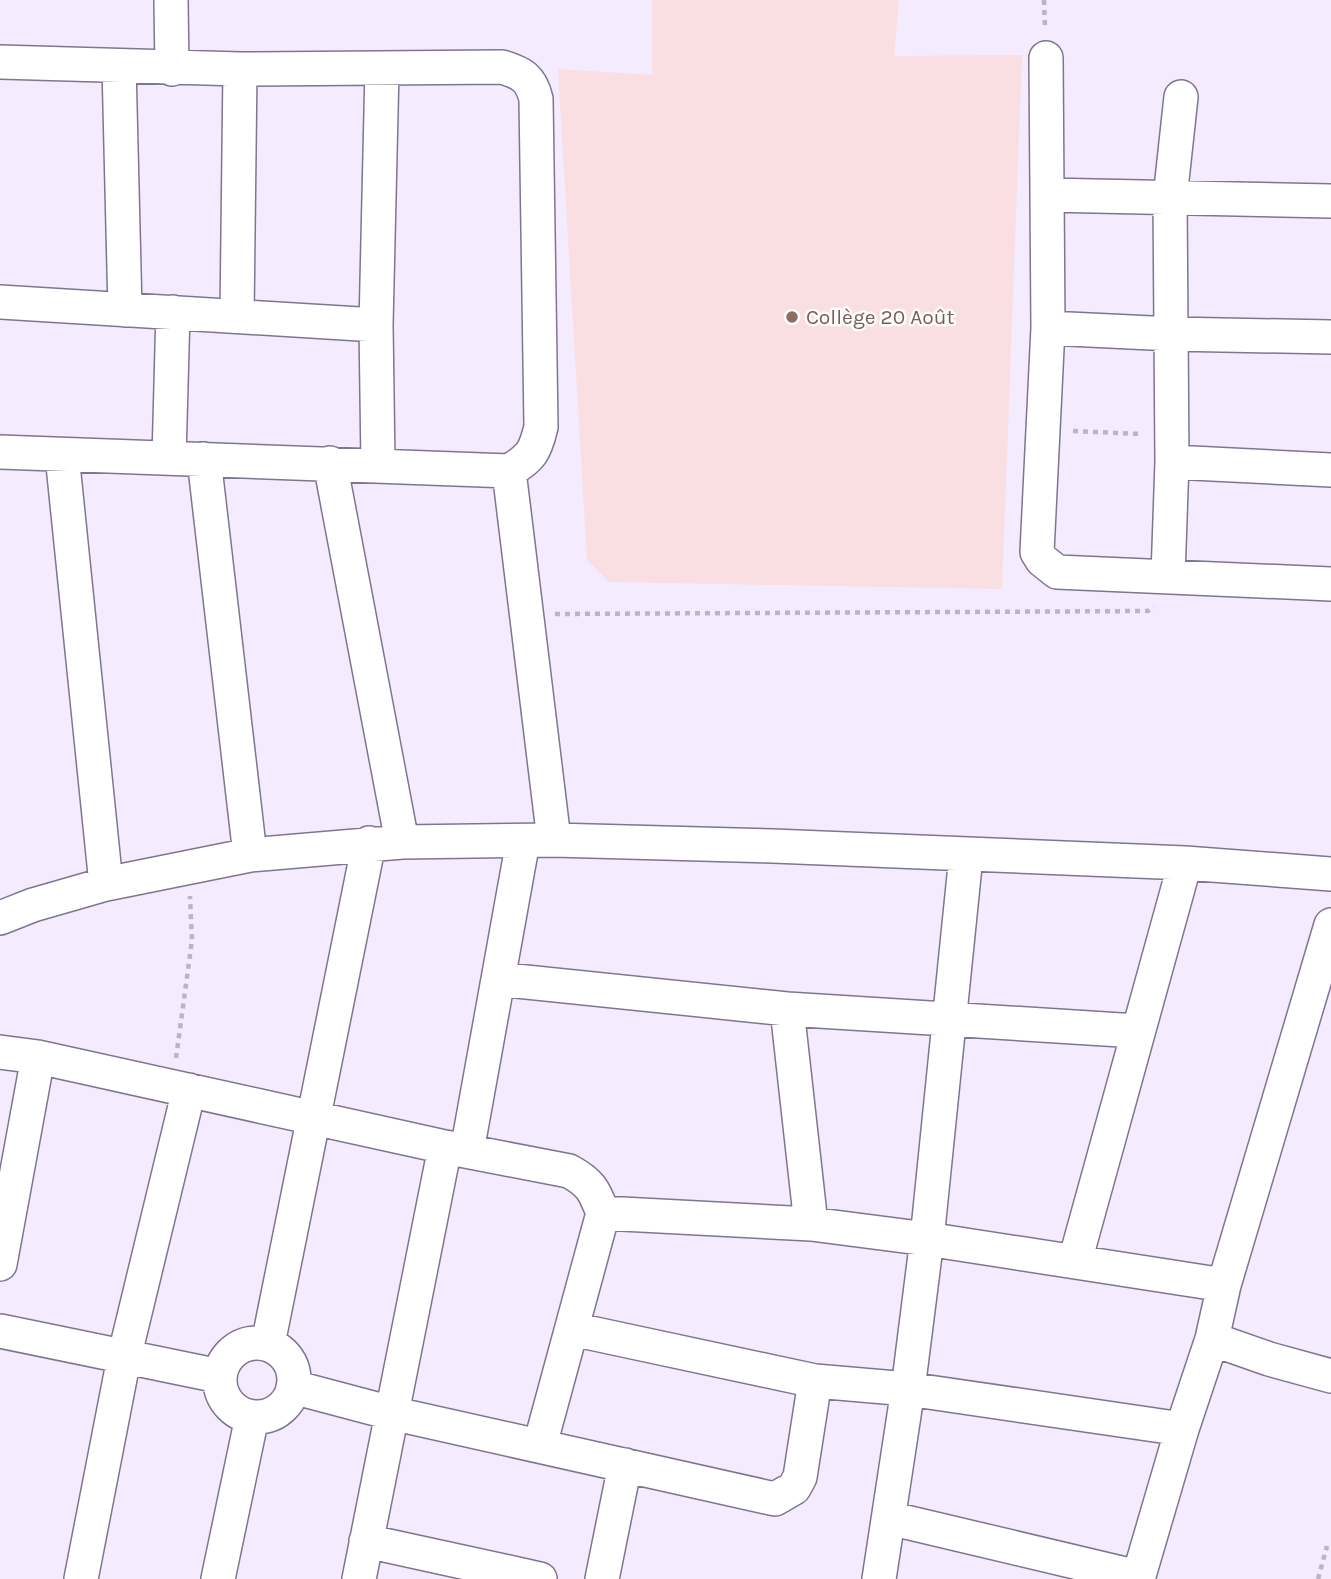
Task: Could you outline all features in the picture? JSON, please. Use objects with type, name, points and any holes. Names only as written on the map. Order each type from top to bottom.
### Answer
[{"type":"street","points":[[171,0],[172,69]]},
{"type":"street","points":[[1046,58],[1048,328],[1037,552],[1042,560],[1057,572],[1331,584]]},
{"type":"street","points":[[0,62],[172,69],[502,67],[521,73],[532,84],[536,99],[541,427],[537,445],[527,460],[509,471],[378,464],[0,452]]},
{"type":"street","points":[[119,66],[125,310]]},
{"type":"street","points":[[237,316],[240,69]]},
{"type":"street","points":[[378,464],[376,325],[382,69]]},
{"type":"street","points":[[1168,576],[1172,334],[1170,198],[1181,97]]},
{"type":"street","points":[[1047,195],[1331,201]]},
{"type":"street","points":[[0,302],[376,325]]},
{"type":"street","points":[[169,458],[173,312]]},
{"type":"street","points":[[1048,328],[1331,337]]},
{"type":"street","points":[[1171,449],[1331,470]]},
{"type":"street","points":[[62,455],[106,884]]},
{"type":"street","points":[[204,459],[250,855]]},
{"type":"street","points":[[330,463],[402,842]]},
{"type":"street","points":[[359,1579],[391,1413],[498,979],[539,841],[526,614],[509,471]]},
{"type":"street","points":[[0,918],[33,905],[106,884],[188,867],[250,855],[369,843],[539,841],[773,846],[1185,863],[1331,873]]},
{"type":"street","points":[[268,1344],[369,843]]},
{"type":"street","points":[[879,1579],[908,1389],[927,1239],[966,856]]},
{"type":"street","points":[[1074,1261],[1185,863]]},
{"type":"street","points":[[889,1518],[1138,1578],[1212,1339],[1224,1285],[1331,925]]},
{"type":"street","points":[[498,979],[787,1009],[1137,1031]]},
{"type":"street","points":[[787,1009],[811,1224]]},
{"type":"street","points":[[0,1052],[38,1057],[456,1149],[569,1171],[586,1180],[603,1213],[540,1445]]},
{"type":"street","points":[[0,1264],[38,1057]]},
{"type":"street","points":[[81,1579],[181,1088]]},
{"type":"street","points":[[603,1213],[811,1224],[927,1239],[1224,1285]]},
{"type":"street","points":[[572,1329],[815,1381],[908,1389],[1182,1429]]},
{"type":"street","points":[[0,1331],[219,1376]]},
{"type":"street","points":[[1212,1339],[1269,1359],[1331,1376]]},
{"type":"street","points":[[251,1343],[268,1344],[280,1350],[289,1361],[293,1387],[288,1400],[279,1411],[252,1417],[234,1410],[222,1395],[219,1376],[225,1361],[236,1349],[251,1343]]},
{"type":"street","points":[[293,1387],[391,1413],[775,1499],[794,1488],[800,1476],[815,1381]]},
{"type":"street","points":[[219,1579],[252,1417]]},
{"type":"street","points":[[601,1579],[625,1465]]},
{"type":"street","points":[[366,1541],[540,1579]]},
{"type":"path","points":[[1045,429],[1171,449]]},
{"type":"path","points":[[526,614],[1148,611],[1162,602],[1168,576]]},
{"type":"path","points":[[181,1088],[192,940],[188,867]]},
{"type":"path","points":[[1318,1579],[1327,1546]]},
{"type":"shaded area","name":"Collège 20 Août","points":[[652,0],[899,0],[894,56],[1022,55],[1002,589],[609,582],[587,560],[558,69],[652,75]]},
{"type":"place","name":"Collège 20 Août","points":[[792,317]]}]
